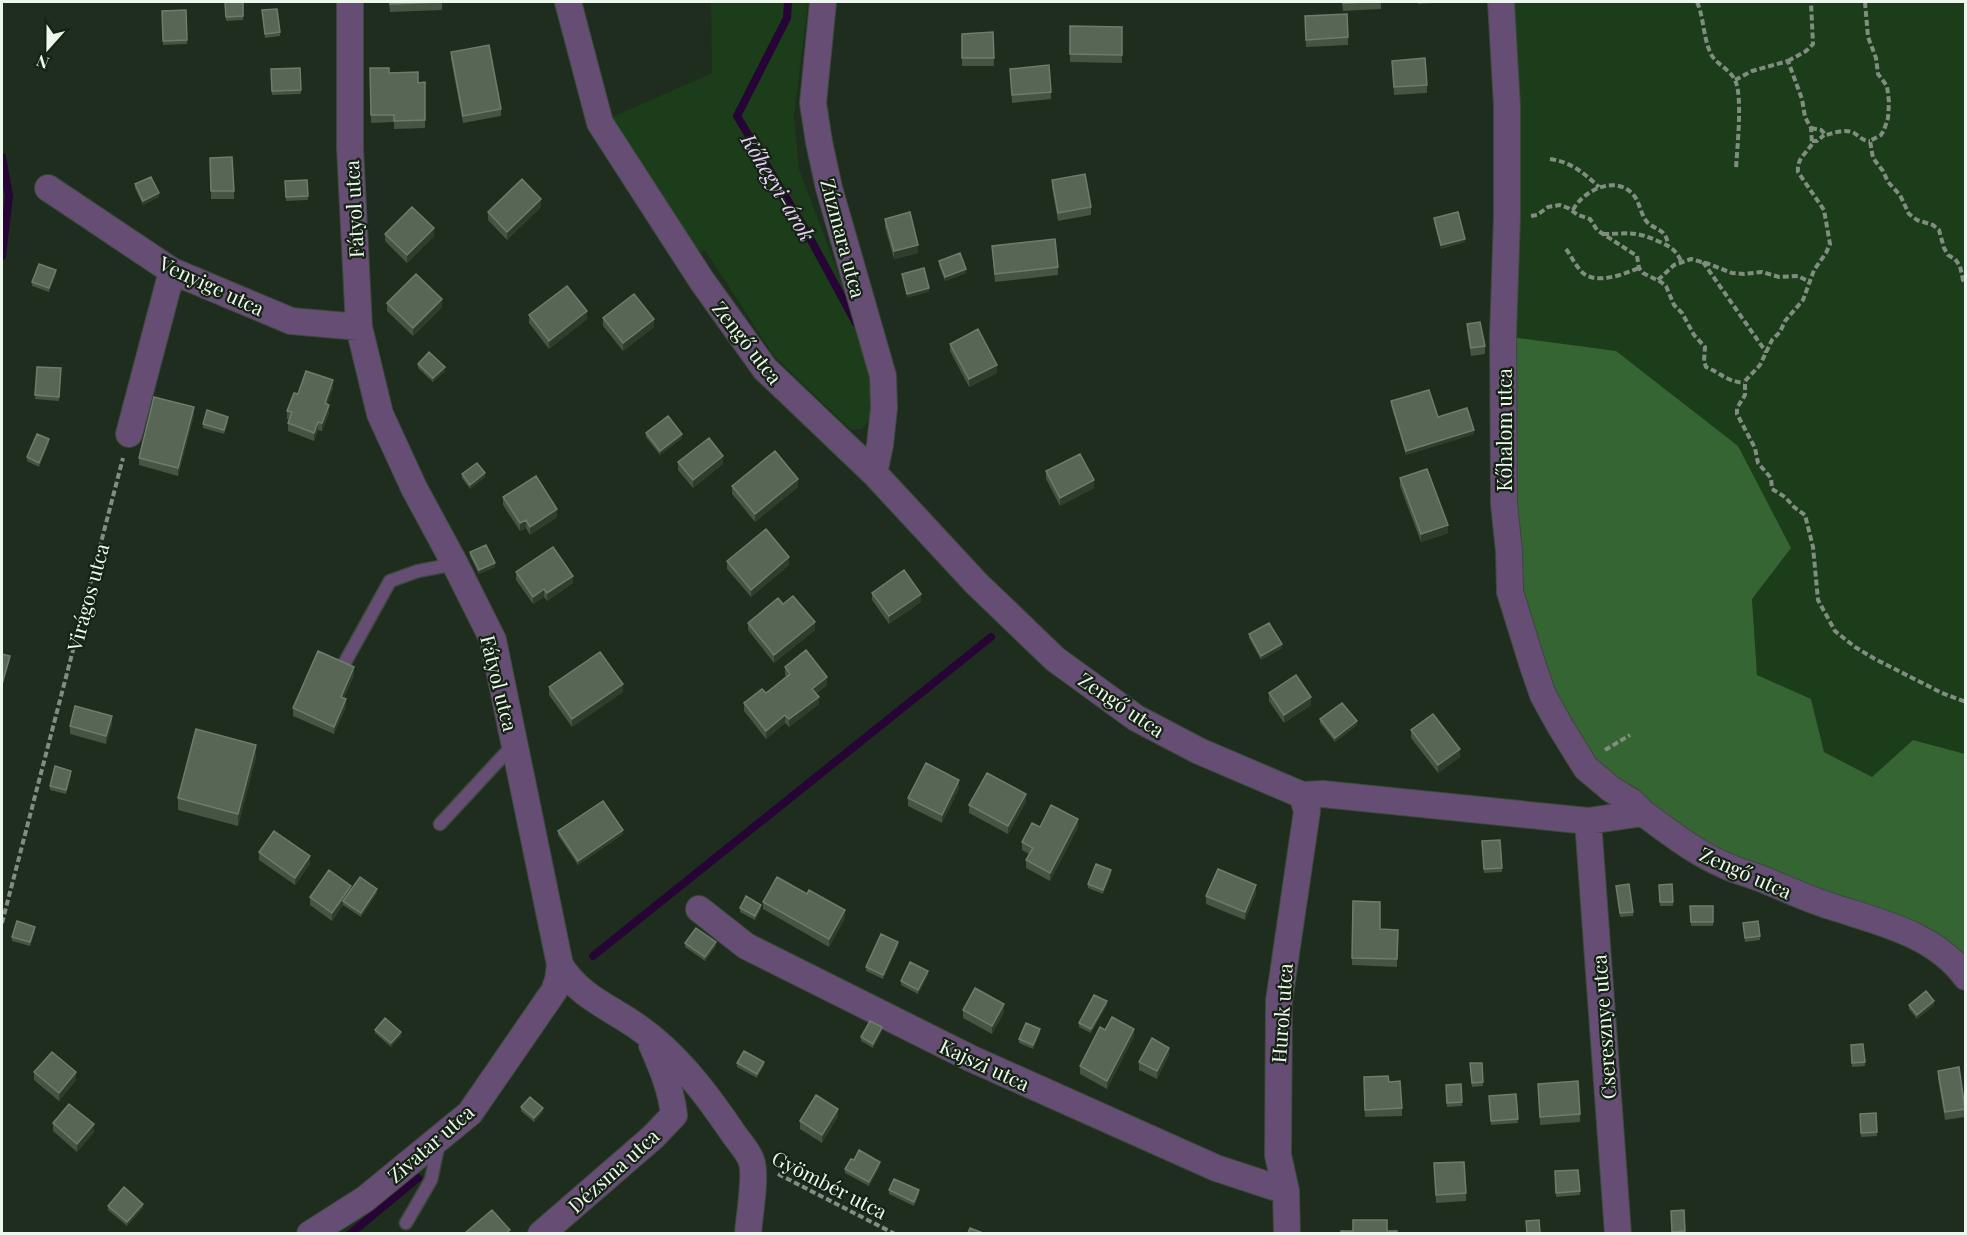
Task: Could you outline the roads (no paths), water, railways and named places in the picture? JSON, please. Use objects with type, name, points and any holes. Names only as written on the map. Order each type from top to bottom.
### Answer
[{"type":"street","name":"Fátyol utca","points":[[350,2],[350,148],[358,327],[380,414],[414,488],[493,640],[560,966],[578,989],[647,1034],[683,1068],[717,1110],[752,1161],[753,1186],[748,1233]]},
{"type":"street","name":"Zengő utca","points":[[568,2],[600,123],[702,281],[765,369],[874,473],[976,583],[1055,659],[1136,718],[1199,752],[1214,756],[1302,795],[1323,794],[1588,821],[1643,813],[1704,856],[1726,866],[1796,894],[1911,933],[1937,950],[1961,970],[1965,977]]},
{"type":"street","name":"Zúzmara utca","points":[[824,2],[813,103],[830,188],[883,376],[884,408],[874,473]]},
{"type":"street","name":"Kőhalom utca","points":[[1501,2],[1507,106],[1507,217],[1503,336],[1504,504],[1510,592],[1536,676],[1560,726],[1586,768],[1611,789],[1632,802],[1643,813]]},
{"type":"street","name":"Venyige utca","points":[[48,188],[172,271],[291,321],[358,327]]},
{"type":"street","points":[[129,434],[172,271]]},
{"type":"street","name":"Hurok utca","points":[[1287,1233],[1286,1191],[1278,1155],[1278,1000],[1307,811],[1302,795]]},
{"type":"street","name":"Cseresznye utca","points":[[1588,821],[1618,1233]]},
{"type":"street","name":"Kajszi utca","points":[[699,909],[746,946],[970,1058],[1216,1168],[1286,1191]]},
{"type":"street","name":"Zivatar utca","points":[[310,1233],[365,1199],[470,1113],[554,991],[560,966]]},
{"type":"street","name":"Dézsma utca","points":[[541,1233],[653,1137],[674,1115],[672,1095],[666,1077],[647,1034]]},
{"type":"lane","points":[[344,663],[390,581],[418,571],[455,564]]},
{"type":"lane","points":[[440,824],[514,743]]},
{"type":"lane","points":[[406,1223],[431,1180],[440,1137]]},
{"type":"waterway","name":"Kőhegyi-árok","points":[[788,2],[787,18],[737,116],[805,229],[856,323]]},
{"type":"waterway","points":[[2,157],[9,196],[2,256]]},
{"type":"waterway","points":[[593,956],[991,637]]},
{"type":"waterway","points":[[350,1234],[418,1178]]}]
